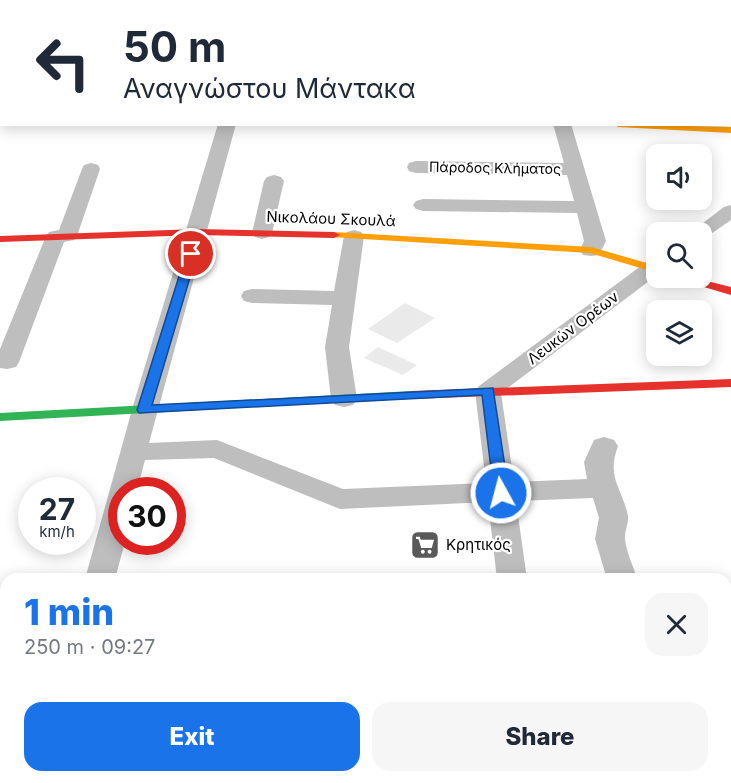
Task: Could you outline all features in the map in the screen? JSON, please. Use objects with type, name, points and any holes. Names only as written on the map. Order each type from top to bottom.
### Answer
[{"type":"street","points":[[126,477],[226,126]]},
{"type":"street","points":[[562,126],[595,241],[591,250]]},
{"type":"street","points":[[656,126],[731,130]]},
{"type":"street","name":"Πάροδος Κλήματος","points":[[417,167],[573,169]]},
{"type":"street","points":[[7,362],[91,169]]},
{"type":"street","points":[[262,233],[274,181]]},
{"type":"street","points":[[423,205],[586,207]]},
{"type":"street","points":[[712,224],[731,211]]},
{"type":"street","name":"Νικολάου Σκουλά","points":[[0,238],[198,232],[354,236],[591,250],[646,265]]},
{"type":"street","points":[[344,399],[337,347],[354,236]]},
{"type":"street","name":"Λευκών Ορέων","points":[[488,391],[646,275]]},
{"type":"street","points":[[712,286],[731,291]]},
{"type":"street","points":[[252,296],[344,298]]},
{"type":"street","points":[[0,417],[488,391],[731,383]]},
{"type":"street","points":[[488,391],[511,573]]},
{"type":"street","points":[[604,446],[598,462],[599,473],[606,488],[614,518],[610,539],[620,573]]},
{"type":"street","points":[[133,452],[217,449],[340,499],[606,488]]},
{"type":"street","points":[[102,573],[108,549]]},
{"type":"shaded area","points":[[405,303],[435,318],[397,343],[368,329]]},
{"type":"shaded area","points":[[378,347],[417,365],[403,375],[364,358]]},
{"type":"traffic: fast","points":[[0,417],[412,395]]},
{"type":"traffic: slow","points":[[656,126],[731,130]]},
{"type":"traffic: slow","points":[[334,235],[591,250],[646,267]]},
{"type":"traffic: jam","points":[[0,239],[198,232],[334,235]]},
{"type":"traffic: jam","points":[[712,286],[731,291]]},
{"type":"traffic: jam","points":[[412,395],[731,383]]},
{"type":"place","name":"Κρητικός","points":[[425,545]]},
{"type":"route","points":[[191,254],[144,410],[488,391],[501,493]]}]
